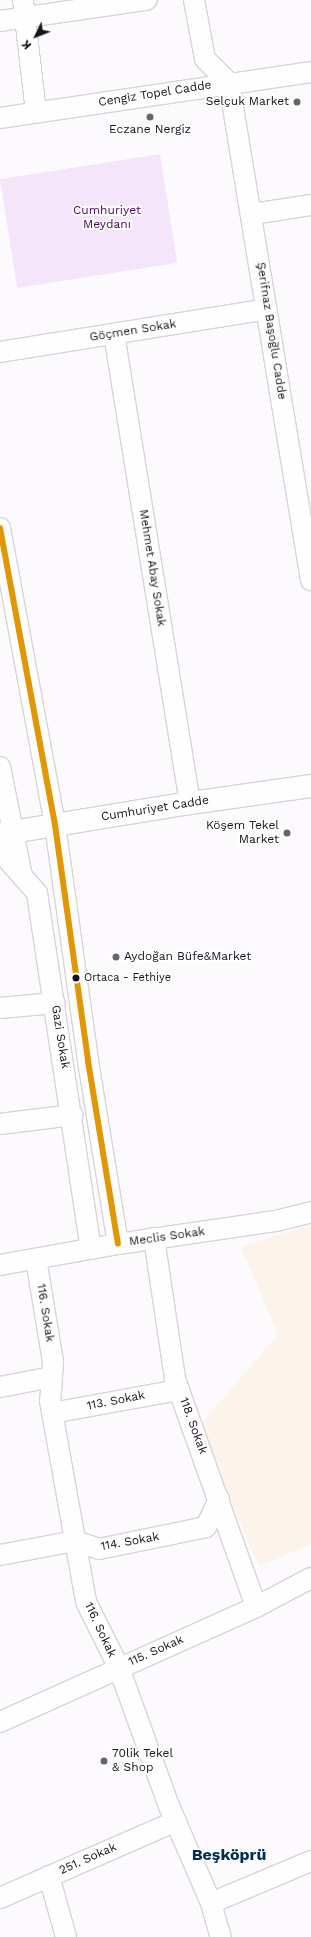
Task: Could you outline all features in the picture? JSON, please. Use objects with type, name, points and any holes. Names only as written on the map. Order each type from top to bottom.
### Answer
[{"type":"street","points":[[0,21],[24,9],[146,0]]},
{"type":"street","points":[[194,0],[205,59],[229,83]]},
{"type":"street","points":[[24,9],[36,112]]},
{"type":"street","name":"Cengiz Topel Cadde","points":[[0,118],[311,72]]},
{"type":"street","name":"Şerifnaz Başoğlu Cadde","points":[[229,83],[253,214],[266,309],[306,514],[311,580]]},
{"type":"street","points":[[253,214],[311,205]]},
{"type":"street","name":"Göçmen Sokak","points":[[0,352],[266,309]]},
{"type":"street","name":"Mehmet Abay Sokak","points":[[114,334],[190,802]]},
{"type":"street","name":"Gazi Sokak","points":[[0,528],[55,825],[88,1061],[118,1244]]},
{"type":"street","points":[[0,767],[7,834],[22,878]]},
{"type":"street","name":"Cumhuriyet Cadde","points":[[7,834],[190,802],[311,786]]},
{"type":"street","name":"Gazi Sokak","points":[[0,851],[22,878],[37,893],[72,1115],[91,1249]]},
{"type":"street","points":[[0,1008],[55,1003]]},
{"type":"street","points":[[0,1124],[72,1115]]},
{"type":"street","name":"Meclis Sokak","points":[[0,1265],[154,1238],[276,1221],[311,1212]]},
{"type":"street","name":"118. Sokak","points":[[154,1238],[175,1379],[220,1499],[256,1607]]},
{"type":"street","name":"116. Sokak","points":[[36,1259],[53,1362],[50,1401],[86,1602],[119,1668],[176,1821],[211,1903],[221,1937]]},
{"type":"street","points":[[0,1387],[52,1377]]},
{"type":"street","name":"113. Sokak","points":[[52,1413],[179,1390]]},
{"type":"street","name":"114. Sokak","points":[[0,1555],[75,1541],[99,1549],[206,1527],[220,1499]]},
{"type":"street","name":"115. Sokak","points":[[0,1722],[256,1607],[311,1578]]},
{"type":"street","name":"251. Sokak","points":[[0,1898],[176,1821]]},
{"type":"street","points":[[211,1903],[311,1861]]},
{"type":"street","points":[[49,1876],[66,1937]]},
{"type":"shaded area","points":[[311,1224],[311,1544],[259,1566],[198,1427],[278,1335],[241,1247]]},
{"type":"green space","name":"Cumhuriyet Meydanı","points":[[160,154],[177,263],[17,288],[0,179]]},
{"type":"transit line","points":[[0,528],[55,825],[88,1061],[118,1244]]},
{"type":"place","name":"Selçuk Market","points":[[297,102]]},
{"type":"place","name":"Eczane Nergiz","points":[[150,117]]},
{"type":"place","name":"Köşem Tekel Market","points":[[287,833]]},
{"type":"place","name":"Aydoğan Büfe&Market","points":[[116,957]]},
{"type":"place","name":"Ortaca - Fethiye","points":[[76,978]]},
{"type":"place","name":"70lik Tekel & Shop","points":[[104,1761]]},
{"type":"district","name":"Beşköprü","points":[[229,1855]]}]
